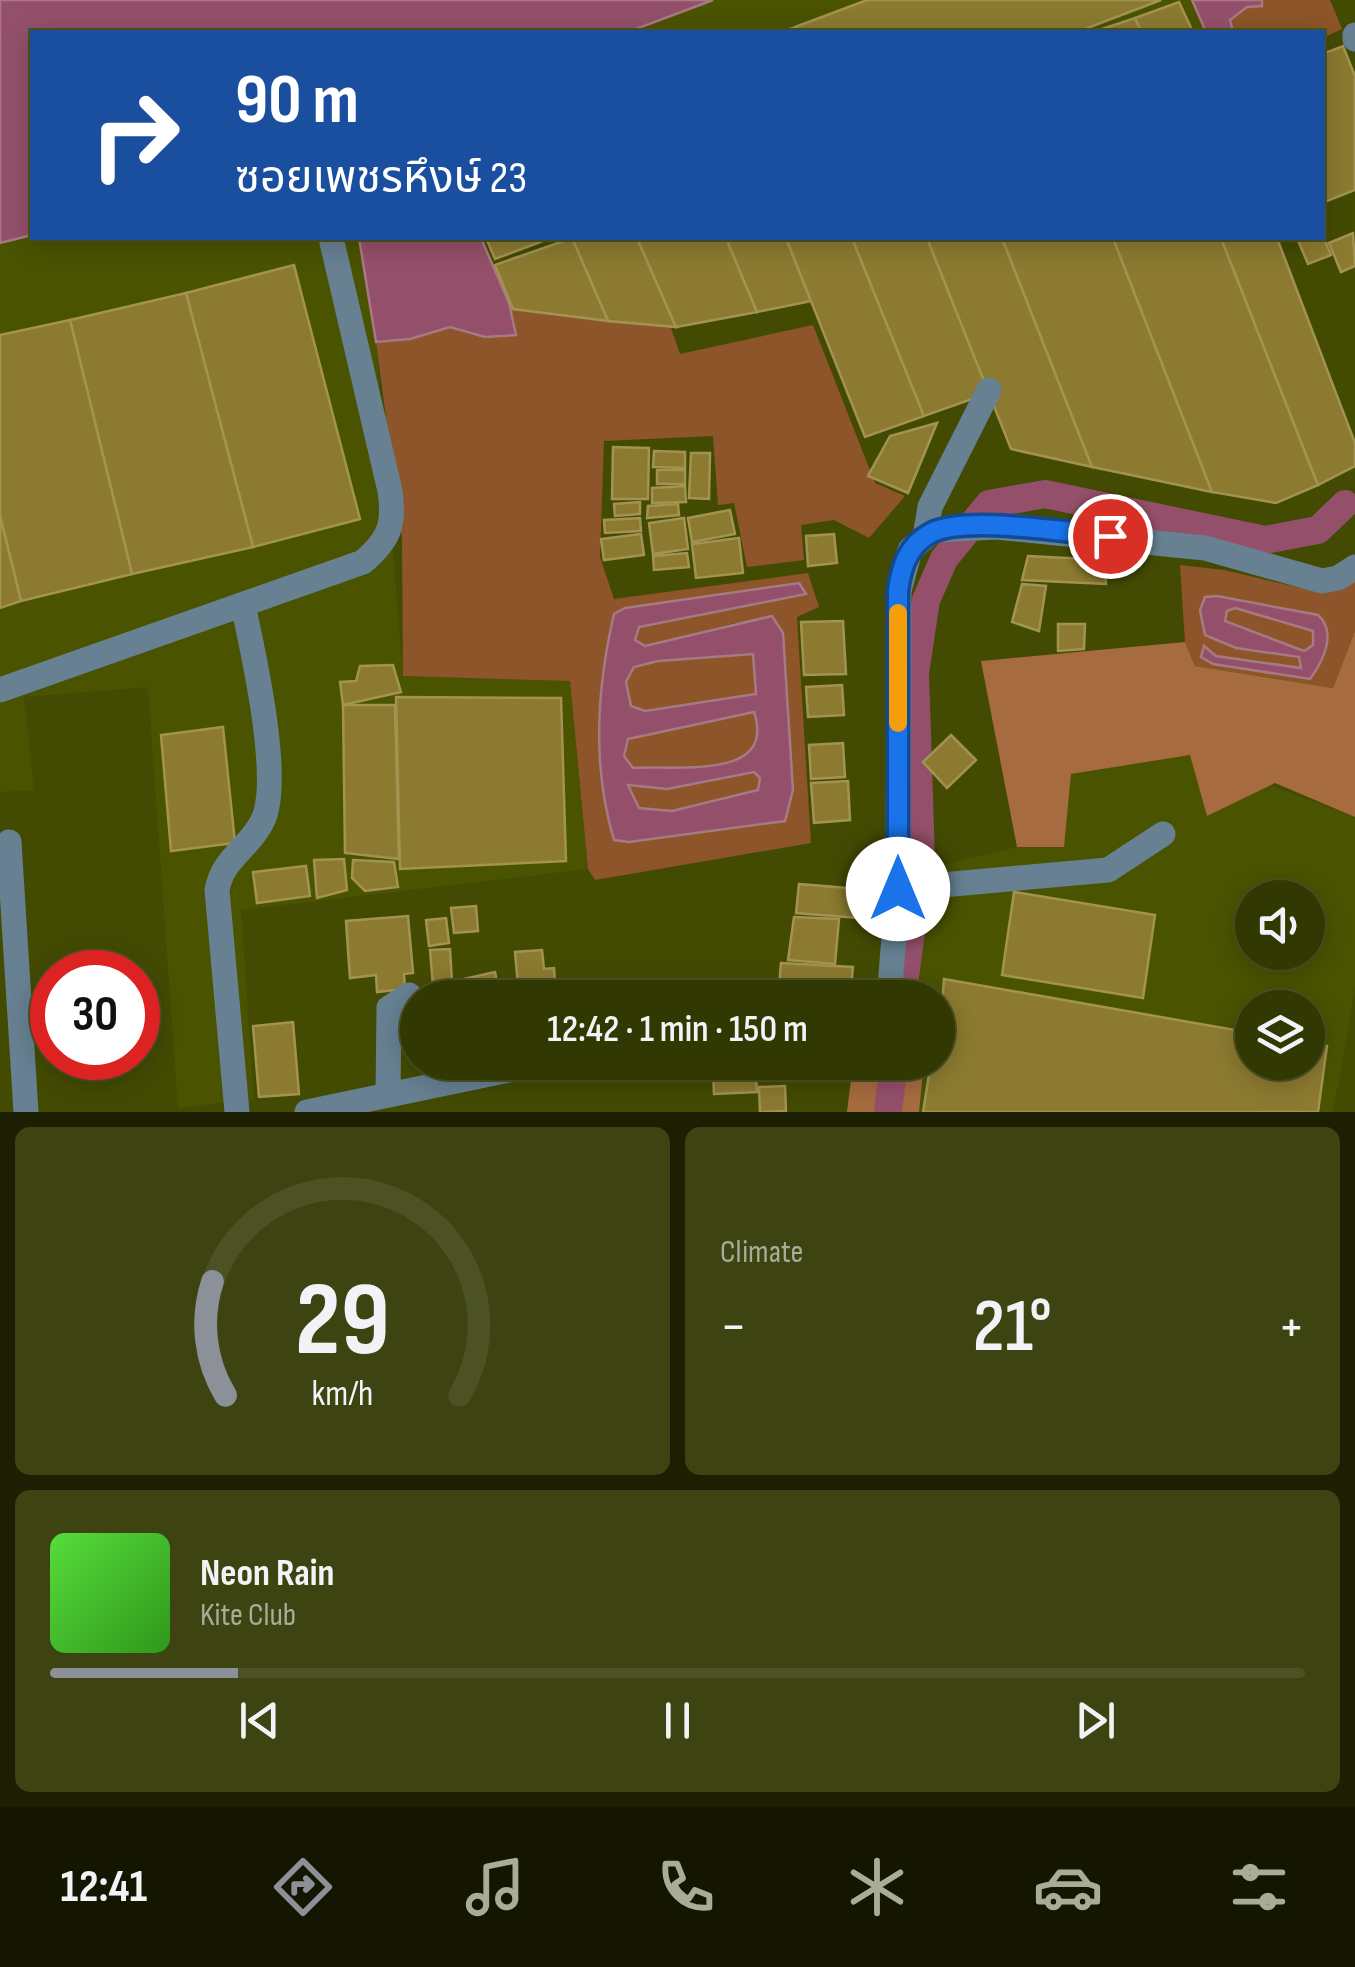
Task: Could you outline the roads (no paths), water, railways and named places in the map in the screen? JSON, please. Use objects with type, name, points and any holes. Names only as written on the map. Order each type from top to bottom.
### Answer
[{"type":"street","points":[[0,690],[363,562],[390,532],[390,491],[331,240]]},
{"type":"street","points":[[925,537],[930,508],[988,390]]},
{"type":"street","points":[[890,980],[898,889],[898,591],[910,550],[936,530],[1053,530],[1205,548],[1322,581],[1338,578],[1355,567]]},
{"type":"street","points":[[237,1112],[217,890],[223,866],[265,818],[269,787],[260,686],[243,604]]},
{"type":"street","points":[[898,889],[1108,870],[1163,834]]},
{"type":"street","points":[[9,842],[26,1112]]},
{"type":"street","points":[[388,1095],[389,1008],[400,1001]]},
{"type":"street","points":[[307,1112],[460,1080]]},
{"type":"waterway","points":[[904,980],[921,860],[915,673],[926,600],[944,559],[989,504],[1045,494],[1265,540],[1318,530],[1345,504]]},
{"type":"waterway","points":[[888,1112],[892,1080]]}]
